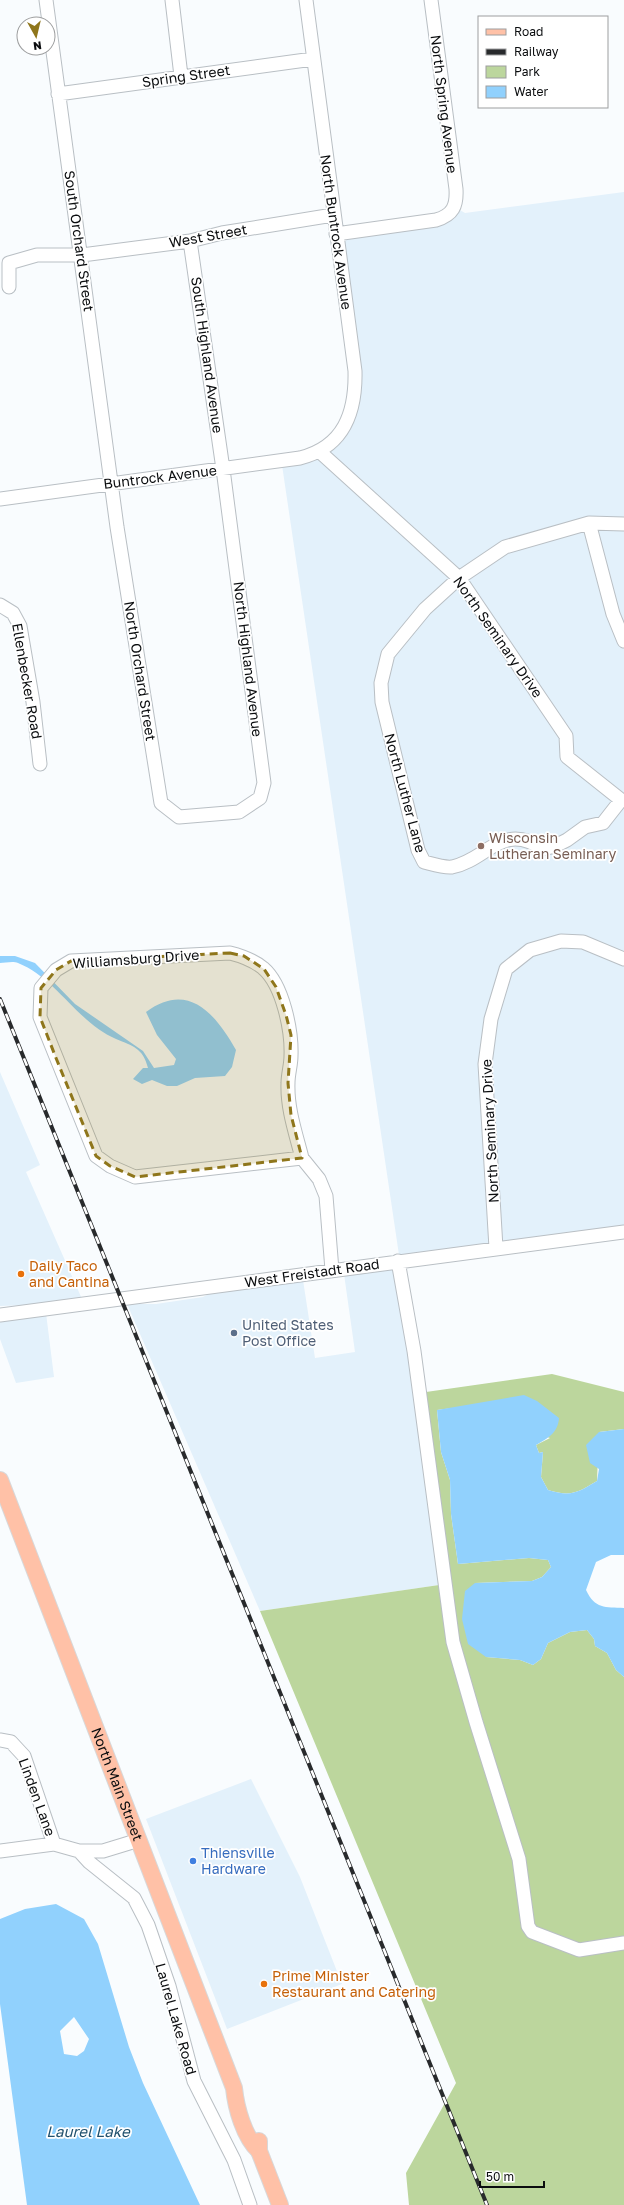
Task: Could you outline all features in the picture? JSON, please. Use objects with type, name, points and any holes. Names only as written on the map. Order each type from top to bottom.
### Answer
[{"type":"main road","name":"North Main Street","points":[[0,1480],[4,1502],[139,1840],[234,2088],[235,2101],[252,2144],[259,2151],[280,2205]]},
{"type":"street","name":"South Orchard Street","points":[[46,0],[112,483]]},
{"type":"street","points":[[172,0],[182,76]]},
{"type":"street","name":"North Buntrock Avenue","points":[[306,0],[333,215],[355,371],[355,393],[352,408],[341,431],[320,452]]},
{"type":"street","name":"North Spring Avenue","points":[[336,234],[436,220],[447,216],[454,209],[456,189],[431,0]]},
{"type":"street","name":"Spring Street","points":[[58,94],[313,59]]},
{"type":"street","name":"West Street","points":[[9,287],[9,263],[37,255],[82,255],[190,241],[222,233],[333,215]]},
{"type":"street","name":"South Highland Avenue","points":[[190,241],[223,469]]},
{"type":"street","name":"Buntrock Avenue","points":[[0,499],[300,458],[320,452]]},
{"type":"street","name":"North Seminary Drive","points":[[320,452],[459,578],[566,736],[567,757],[621,800]]},
{"type":"street","name":"North Highland Avenue","points":[[213,815],[239,812],[260,798],[264,783],[223,469]]},
{"type":"street","name":"North Orchard Street","points":[[112,483],[117,527],[161,803],[180,816],[213,815]]},
{"type":"street","points":[[459,578],[505,547],[589,523],[624,524]]},
{"type":"street","points":[[589,523],[612,614],[624,641]]},
{"type":"street","name":"North Luther Lane","points":[[459,578],[425,609],[388,654],[381,683],[382,702],[418,850],[424,862],[451,867],[509,839],[533,842],[544,849],[555,846],[586,827],[603,823],[621,800]]},
{"type":"street","name":"Ellenbecker Road","points":[[0,605],[12,613],[20,626],[33,702],[40,764]]},
{"type":"street","name":"North Seminary Drive","points":[[496,1248],[485,1064],[491,1019],[506,969],[530,950],[561,941],[583,942],[624,959]]},
{"type":"street","name":"Williamsburg Drive","points":[[302,1158],[135,1177],[110,1166],[96,1156],[88,1140],[40,1017],[39,999],[41,988],[56,970],[71,961],[230,953],[244,956],[264,969],[276,987],[291,1035],[291,1057],[288,1083],[290,1109],[302,1158],[319,1179],[326,1196],[332,1270]]},
{"type":"street","name":"West Freistadt Road","points":[[0,1315],[624,1232]]},
{"type":"street","points":[[398,1261],[414,1351],[453,1642],[476,1722],[519,1859],[528,1926],[532,1932],[579,1950],[624,1943]]},
{"type":"street","name":"Linden Lane","points":[[0,1740],[11,1742],[24,1756],[54,1844]]},
{"type":"street","points":[[0,1851],[54,1844],[78,1851],[103,1851],[139,1840]]},
{"type":"street","name":"Laurel Lake Road","points":[[78,1851],[89,1862],[134,1898],[148,1925],[169,1986],[194,2081],[234,2160],[250,2205]]},
{"type":"highlighted area","points":[[230,953],[244,956],[264,969],[276,987],[286,1015],[291,1035],[288,1083],[291,1115],[302,1158],[135,1177],[110,1166],[96,1156],[40,1017],[41,988],[56,970],[71,961]]},
{"type":"shaded area","name":"Wisconsin Lutheran Seminary","points":[[624,192],[624,1226],[399,1255],[282,465],[307,461],[354,415],[344,243],[348,238],[458,209],[465,213]]},
{"type":"shaded area","points":[[0,1072],[40,1165],[26,1172],[82,1299],[30,1305],[0,1306]]},
{"type":"shaded area","points":[[400,1266],[446,1584],[260,1611],[127,1304],[156,1304],[203,1297],[211,1293],[303,1280],[315,1358],[355,1352],[344,1274]]},
{"type":"shaded area","points":[[46,1313],[54,1377],[16,1383],[0,1339],[0,1321]]},
{"type":"shaded area","points":[[251,1779],[300,1877],[342,1984],[227,2029],[146,1819]]},
{"type":"green space","points":[[552,1374],[624,1392],[624,1429],[599,1432],[597,1481],[574,1493],[563,1493],[548,1490],[541,1477],[543,1452],[539,1453],[536,1445],[550,1438],[453,1408],[437,1410],[441,1452],[450,1480],[451,1514],[458,1564],[529,1558],[548,1560],[551,1567],[542,1577],[532,1581],[475,1583],[486,1657],[520,1660],[533,1665],[541,1659],[548,1643],[570,1632],[587,1630],[594,1639],[595,1646],[607,1653],[616,1670],[624,1677],[624,2205],[409,2205],[406,2173],[456,2083],[260,1611],[446,1584],[419,1393]]},
{"type":"water","points":[[0,956],[15,956],[35,963],[75,1004],[143,1051],[154,1068],[174,1065],[176,1059],[157,1035],[146,1012],[161,1003],[175,1000],[187,1001],[199,1006],[219,1024],[236,1050],[232,1067],[225,1076],[195,1078],[177,1086],[167,1086],[152,1080],[142,1084],[133,1079],[143,1068],[148,1068],[146,1061],[140,1052],[132,1046],[102,1031],[90,1022],[44,979],[32,970],[16,962],[0,963]]},
{"type":"water","points":[[524,1395],[537,1401],[559,1418],[557,1428],[552,1434],[536,1445],[539,1453],[543,1452],[541,1477],[548,1490],[563,1493],[574,1493],[597,1481],[599,1469],[590,1463],[586,1445],[599,1432],[624,1429],[624,1555],[611,1555],[596,1562],[586,1590],[593,1601],[601,1606],[624,1608],[624,1677],[616,1670],[607,1653],[595,1646],[594,1639],[587,1630],[570,1632],[548,1643],[541,1659],[533,1665],[520,1660],[486,1657],[468,1644],[462,1619],[465,1591],[475,1583],[532,1581],[542,1577],[551,1567],[548,1560],[529,1558],[458,1564],[451,1514],[450,1480],[441,1452],[437,1410]]},
{"type":"water","name":"Laurel Lake","points":[[56,1904],[84,1919],[98,1944],[129,2047],[143,2083],[200,2205],[27,2205],[0,2004],[0,1919],[25,1909]],"holes":[[[74,2017],[89,2039],[84,2051],[77,2056],[64,2054],[60,2031]]]},
{"type":"railway","points":[[0,999],[487,2205]]},
{"type":"place","name":"Wisconsin Lutheran Seminary","points":[[481,846]]},
{"type":"place","name":"Daily Taco and Cantina","points":[[21,1274]]},
{"type":"place","name":"United States Post Office","points":[[234,1333]]},
{"type":"place","name":"Thiensville Hardware","points":[[193,1861]]},
{"type":"place","name":"Prime Minister Restaurant and Catering","points":[[264,1984]]}]
